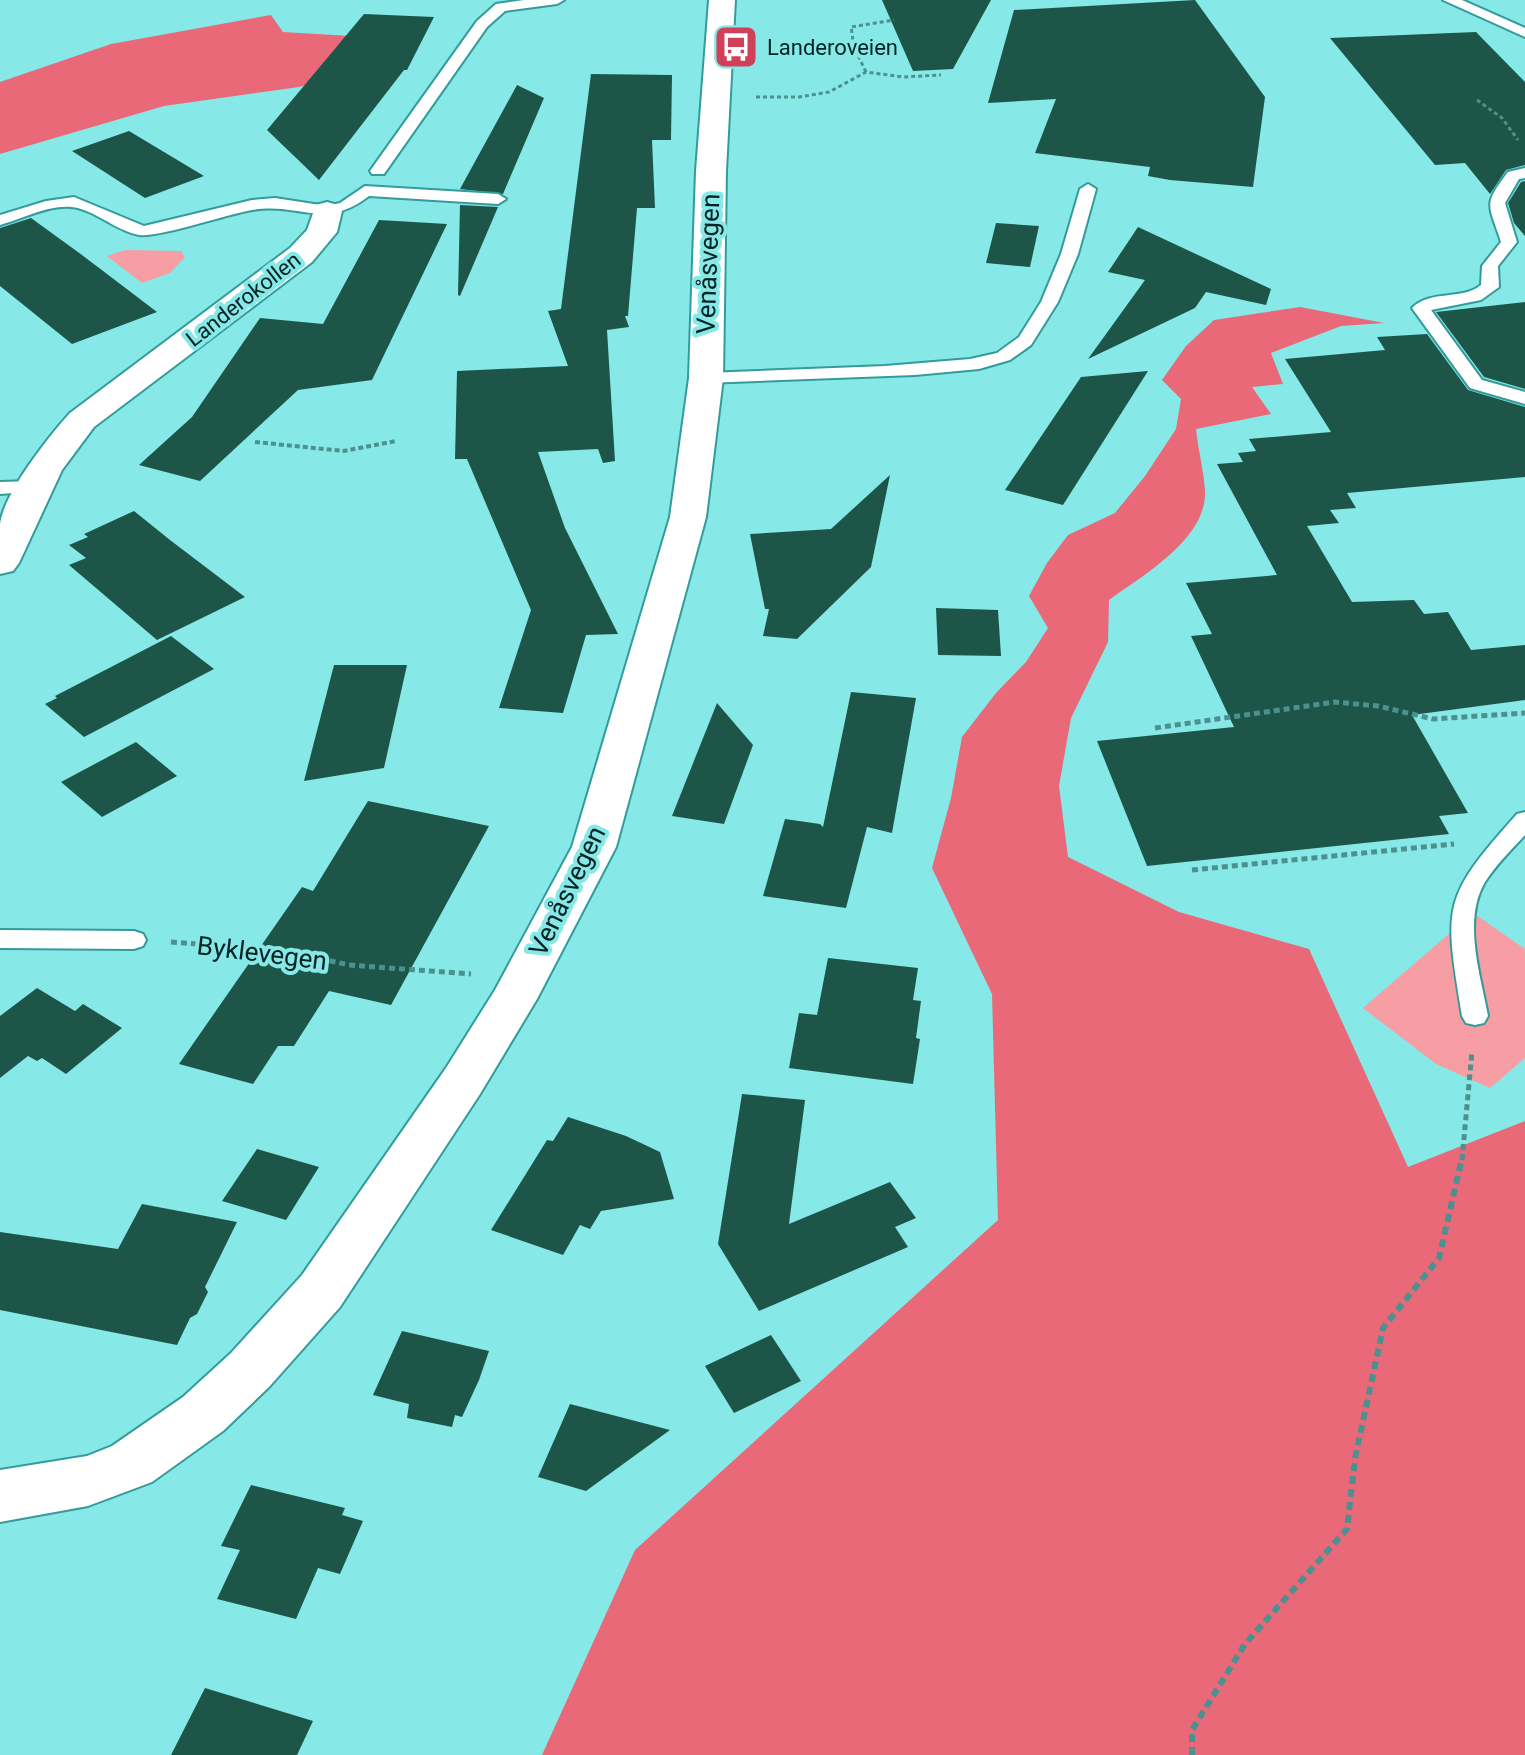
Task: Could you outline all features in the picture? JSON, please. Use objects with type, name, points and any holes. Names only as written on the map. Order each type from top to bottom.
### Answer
[{"type":"street","name":"Venåsvegen","points":[[0,1496],[88,1481],[132,1464],[203,1414],[250,1370],[321,1291],[374,1217],[523,982],[594,847],[688,517],[706,378],[711,171],[722,0]]},
{"type":"street","name":"Landerokollen","points":[[0,563],[16,488],[82,420],[223,317],[301,255],[322,232],[327,211]]},
{"type":"lane","points":[[378,171],[482,24],[501,7],[557,0]]},
{"type":"lane","points":[[1450,0],[1525,33]]},
{"type":"lane","points":[[1525,173],[1514,175],[1497,200],[1495,212],[1509,242],[1490,266],[1490,287],[1482,294],[1435,300],[1421,308],[1476,384],[1525,398]]},
{"type":"lane","points":[[706,378],[919,370],[986,361],[1011,353],[1032,332],[1062,275],[1080,224],[1088,189]]},
{"type":"lane","points":[[0,220],[63,201],[95,209],[142,231],[252,205],[275,203],[327,211],[346,206],[365,191],[498,199]]},
{"type":"lane","points":[[1475,1016],[1463,945],[1468,893],[1517,829]]},
{"type":"lane","points":[[0,939],[134,940]]},
{"type":"path","points":[[866,72],[854,47],[851,27],[894,20]]},
{"type":"path","points":[[866,72],[903,77],[941,75]]},
{"type":"path","points":[[750,97],[775,99],[819,93],[857,81],[866,72]]},
{"type":"path","points":[[1477,100],[1502,118],[1524,148]]},
{"type":"path","points":[[255,442],[311,450],[354,451],[396,441]]},
{"type":"path","points":[[1155,728],[1335,702],[1369,705],[1433,719],[1525,713]]},
{"type":"path","points":[[1192,870],[1517,829]]},
{"type":"path","name":"Byklevegen","points":[[134,940],[286,951],[349,965],[435,969],[523,982]]},
{"type":"path","points":[[1192,1755],[1192,1730],[1245,1644],[1347,1529],[1355,1458],[1383,1328],[1439,1258],[1460,1176],[1475,1016]]},
{"type":"shaded area","points":[[271,15],[283,32],[351,36],[360,68],[299,87],[164,106],[0,154],[0,82],[111,44]]},
{"type":"shaded area","points":[[125,250],[181,251],[185,257],[170,273],[142,283],[107,256]]},
{"type":"shaded area","points":[[1300,307],[1384,323],[1341,326],[1271,353],[1283,384],[1252,387],[1271,414],[1196,429],[1205,491],[1203,508],[1196,525],[1155,567],[1109,600],[1108,642],[1071,718],[1059,786],[1068,857],[1179,912],[1309,949],[1408,1167],[1525,1121],[1525,1755],[542,1755],[635,1550],[998,1220],[992,994],[932,868],[951,798],[962,737],[996,693],[1026,662],[1048,628],[1029,596],[1047,563],[1068,535],[1115,513],[1145,476],[1176,429],[1181,399],[1162,380],[1186,346],[1214,320]]},
{"type":"shaded area","points":[[1473,913],[1525,949],[1525,1058],[1490,1088],[1436,1064],[1363,1008]]},
{"type":"building","points":[[882,0],[991,0],[953,69],[913,71]]},
{"type":"building","points":[[1195,0],[1265,97],[1253,187],[1170,180],[1148,176],[1150,167],[1035,153],[1056,99],[988,103],[1014,10]]},
{"type":"building","points":[[364,14],[434,17],[407,70],[319,180],[267,130]]},
{"type":"building","points":[[1476,32],[1525,82],[1525,165],[1506,170],[1490,194],[1465,163],[1435,165],[1330,38]]},
{"type":"building","points":[[591,74],[672,75],[671,140],[652,140],[655,208],[637,208],[628,316],[625,316],[629,327],[607,330],[615,461],[603,463],[598,449],[538,452],[565,528],[618,634],[586,635],[563,713],[499,708],[531,610],[467,459],[455,459],[457,371],[568,366],[548,311],[561,309]]},
{"type":"building","points":[[517,85],[544,98],[503,194],[460,189]]},
{"type":"building","points":[[129,131],[204,176],[145,198],[72,151]]},
{"type":"building","points":[[1525,181],[1525,236],[1514,223],[1508,203],[1521,182]]},
{"type":"building","points":[[460,205],[498,207],[460,296],[458,295]]},
{"type":"building","points":[[31,218],[157,312],[72,344],[0,286],[0,228]]},
{"type":"building","points":[[379,220],[447,224],[372,380],[298,390],[200,481],[139,465],[192,417],[260,318],[323,324]]},
{"type":"building","points":[[996,223],[1039,226],[1030,267],[986,263]]},
{"type":"building","points":[[1138,227],[1271,289],[1266,305],[1206,292],[1195,308],[1088,359],[1145,280],[1108,272]]},
{"type":"building","points":[[1525,302],[1525,389],[1484,377],[1436,312]]},
{"type":"building","points":[[1427,334],[1468,390],[1525,407],[1525,477],[1347,493],[1356,508],[1330,510],[1339,523],[1307,526],[1352,602],[1414,600],[1424,614],[1448,612],[1471,650],[1525,645],[1525,700],[1412,715],[1468,813],[1439,816],[1449,834],[1147,866],[1097,741],[1234,727],[1191,636],[1212,634],[1186,583],[1277,575],[1217,464],[1243,462],[1238,453],[1256,451],[1249,439],[1331,432],[1285,359],[1385,350],[1377,337]]},
{"type":"building","points":[[1148,371],[1063,505],[1005,490],[1081,377]]},
{"type":"building","points":[[890,475],[871,567],[797,639],[763,636],[769,609],[765,609],[750,534],[831,529]]},
{"type":"building","points":[[134,511],[245,597],[157,640],[69,565],[86,558],[69,545],[88,537],[84,534]]},
{"type":"building","points":[[936,608],[998,610],[1001,656],[938,655]]},
{"type":"building","points":[[171,636],[214,669],[84,737],[45,704],[57,698],[55,696]]},
{"type":"building","points":[[334,665],[407,665],[384,768],[304,781]]},
{"type":"building","points":[[851,692],[916,698],[892,833],[867,827],[846,908],[763,896],[785,819],[823,827]]},
{"type":"building","points":[[717,703],[753,745],[724,824],[672,816]]},
{"type":"building","points":[[136,742],[177,776],[102,817],[61,782]]},
{"type":"building","points":[[368,801],[489,826],[391,1005],[329,991],[294,1046],[278,1046],[253,1084],[179,1064],[302,887],[313,891]]},
{"type":"building","points":[[828,958],[918,968],[913,1000],[921,1001],[916,1038],[920,1039],[913,1084],[789,1068],[799,1013],[817,1015]]},
{"type":"building","points":[[37,988],[75,1011],[83,1004],[122,1028],[66,1074],[42,1058],[37,1061],[28,1056],[0,1078],[0,1016]]},
{"type":"building","points":[[742,1094],[805,1100],[789,1224],[890,1182],[916,1218],[895,1227],[908,1247],[759,1311],[718,1244]]},
{"type":"building","points":[[568,1117],[626,1136],[660,1152],[674,1199],[601,1211],[590,1229],[580,1225],[563,1255],[491,1230],[547,1140],[553,1141]]},
{"type":"building","points":[[257,1149],[319,1167],[286,1220],[222,1201]]},
{"type":"building","points":[[142,1204],[237,1222],[205,1287],[208,1292],[197,1314],[190,1318],[177,1345],[0,1310],[0,1232],[118,1249]]},
{"type":"building","points":[[402,1331],[489,1351],[462,1417],[455,1415],[452,1427],[407,1418],[409,1404],[373,1395]]},
{"type":"building","points":[[771,1335],[801,1381],[734,1413],[705,1366]]},
{"type":"building","points":[[570,1404],[670,1430],[586,1491],[538,1477]]},
{"type":"building","points":[[251,1485],[345,1508],[342,1515],[363,1521],[340,1574],[318,1568],[296,1619],[217,1599],[240,1550],[221,1546]]},
{"type":"building","points":[[205,1688],[313,1721],[297,1755],[171,1755]]},
{"type":"place","name":"Landeroveien","points":[[736,47]]}]
